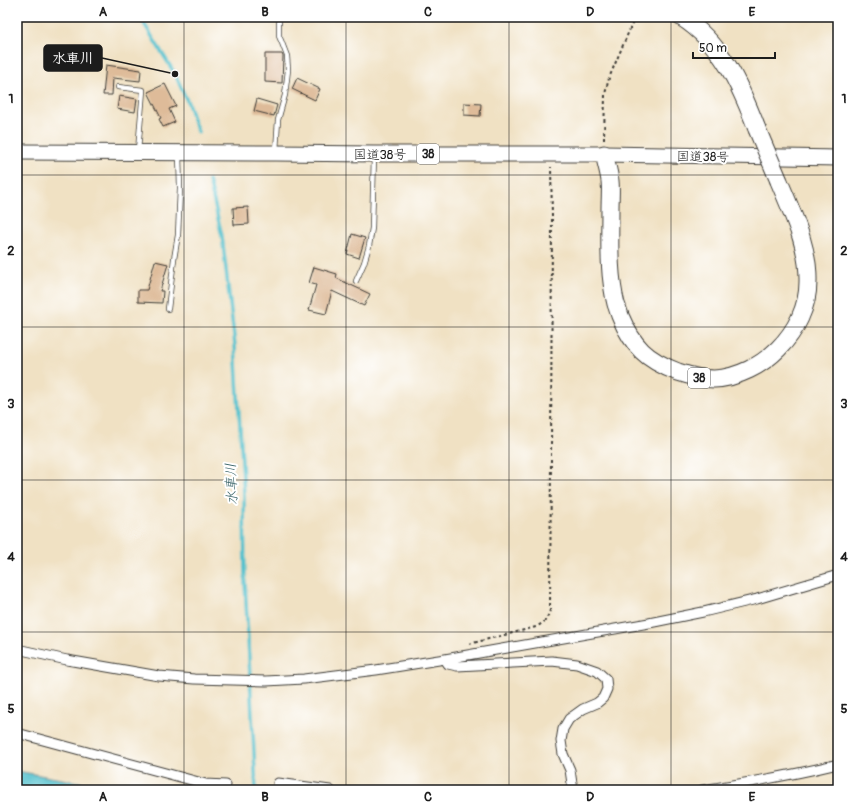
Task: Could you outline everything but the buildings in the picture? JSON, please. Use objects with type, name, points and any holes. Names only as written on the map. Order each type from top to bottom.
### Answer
[{"type":"highway","name":"38","points":[[604,154],[610,181],[611,273],[614,296],[620,317],[630,336],[641,351],[655,362],[670,369],[699,378],[714,379],[746,371],[761,363],[774,353],[786,342],[795,327],[801,316],[807,294],[808,266],[800,233],[758,128],[732,72],[710,42],[681,17]]},
{"type":"highway","name":"国道38号","points":[[17,152],[604,154],[838,158]]},
{"type":"street","points":[[17,649],[114,669],[160,676],[201,679],[304,679],[376,670],[445,659],[649,623],[757,599],[838,575]]},
{"type":"street","points":[[445,659],[448,664],[458,666],[552,661],[577,664],[597,672],[606,679],[607,689],[603,698],[569,719],[563,730],[561,741],[563,754],[570,770],[573,790]]},
{"type":"street","points":[[17,733],[206,784],[226,785]]},
{"type":"street","points":[[702,790],[750,783],[838,764]]},
{"type":"street","points":[[278,783],[330,790]]},
{"type":"lane","points":[[276,152],[278,120],[285,95],[288,70],[287,56],[279,36],[279,17]]},
{"type":"lane","points":[[118,87],[143,90],[138,153]]},
{"type":"lane","points":[[168,309],[178,235],[180,188],[179,153]]},
{"type":"lane","points":[[356,282],[364,263],[372,228],[374,154]]},
{"type":"path","points":[[604,154],[605,94],[609,78],[635,17]]},
{"type":"path","points":[[469,644],[536,627],[544,623],[550,610],[551,154]]},
{"type":"water","points":[[17,771],[106,787],[119,790],[17,790]]},
{"type":"waterway","name":"水車川","points":[[140,17],[175,74],[188,103],[198,132]]},
{"type":"waterway","name":"水車川","points":[[209,180],[222,236],[235,345],[244,495],[245,582],[256,790]]},
{"type":"place","name":"水車川","points":[[175,74]]}]
